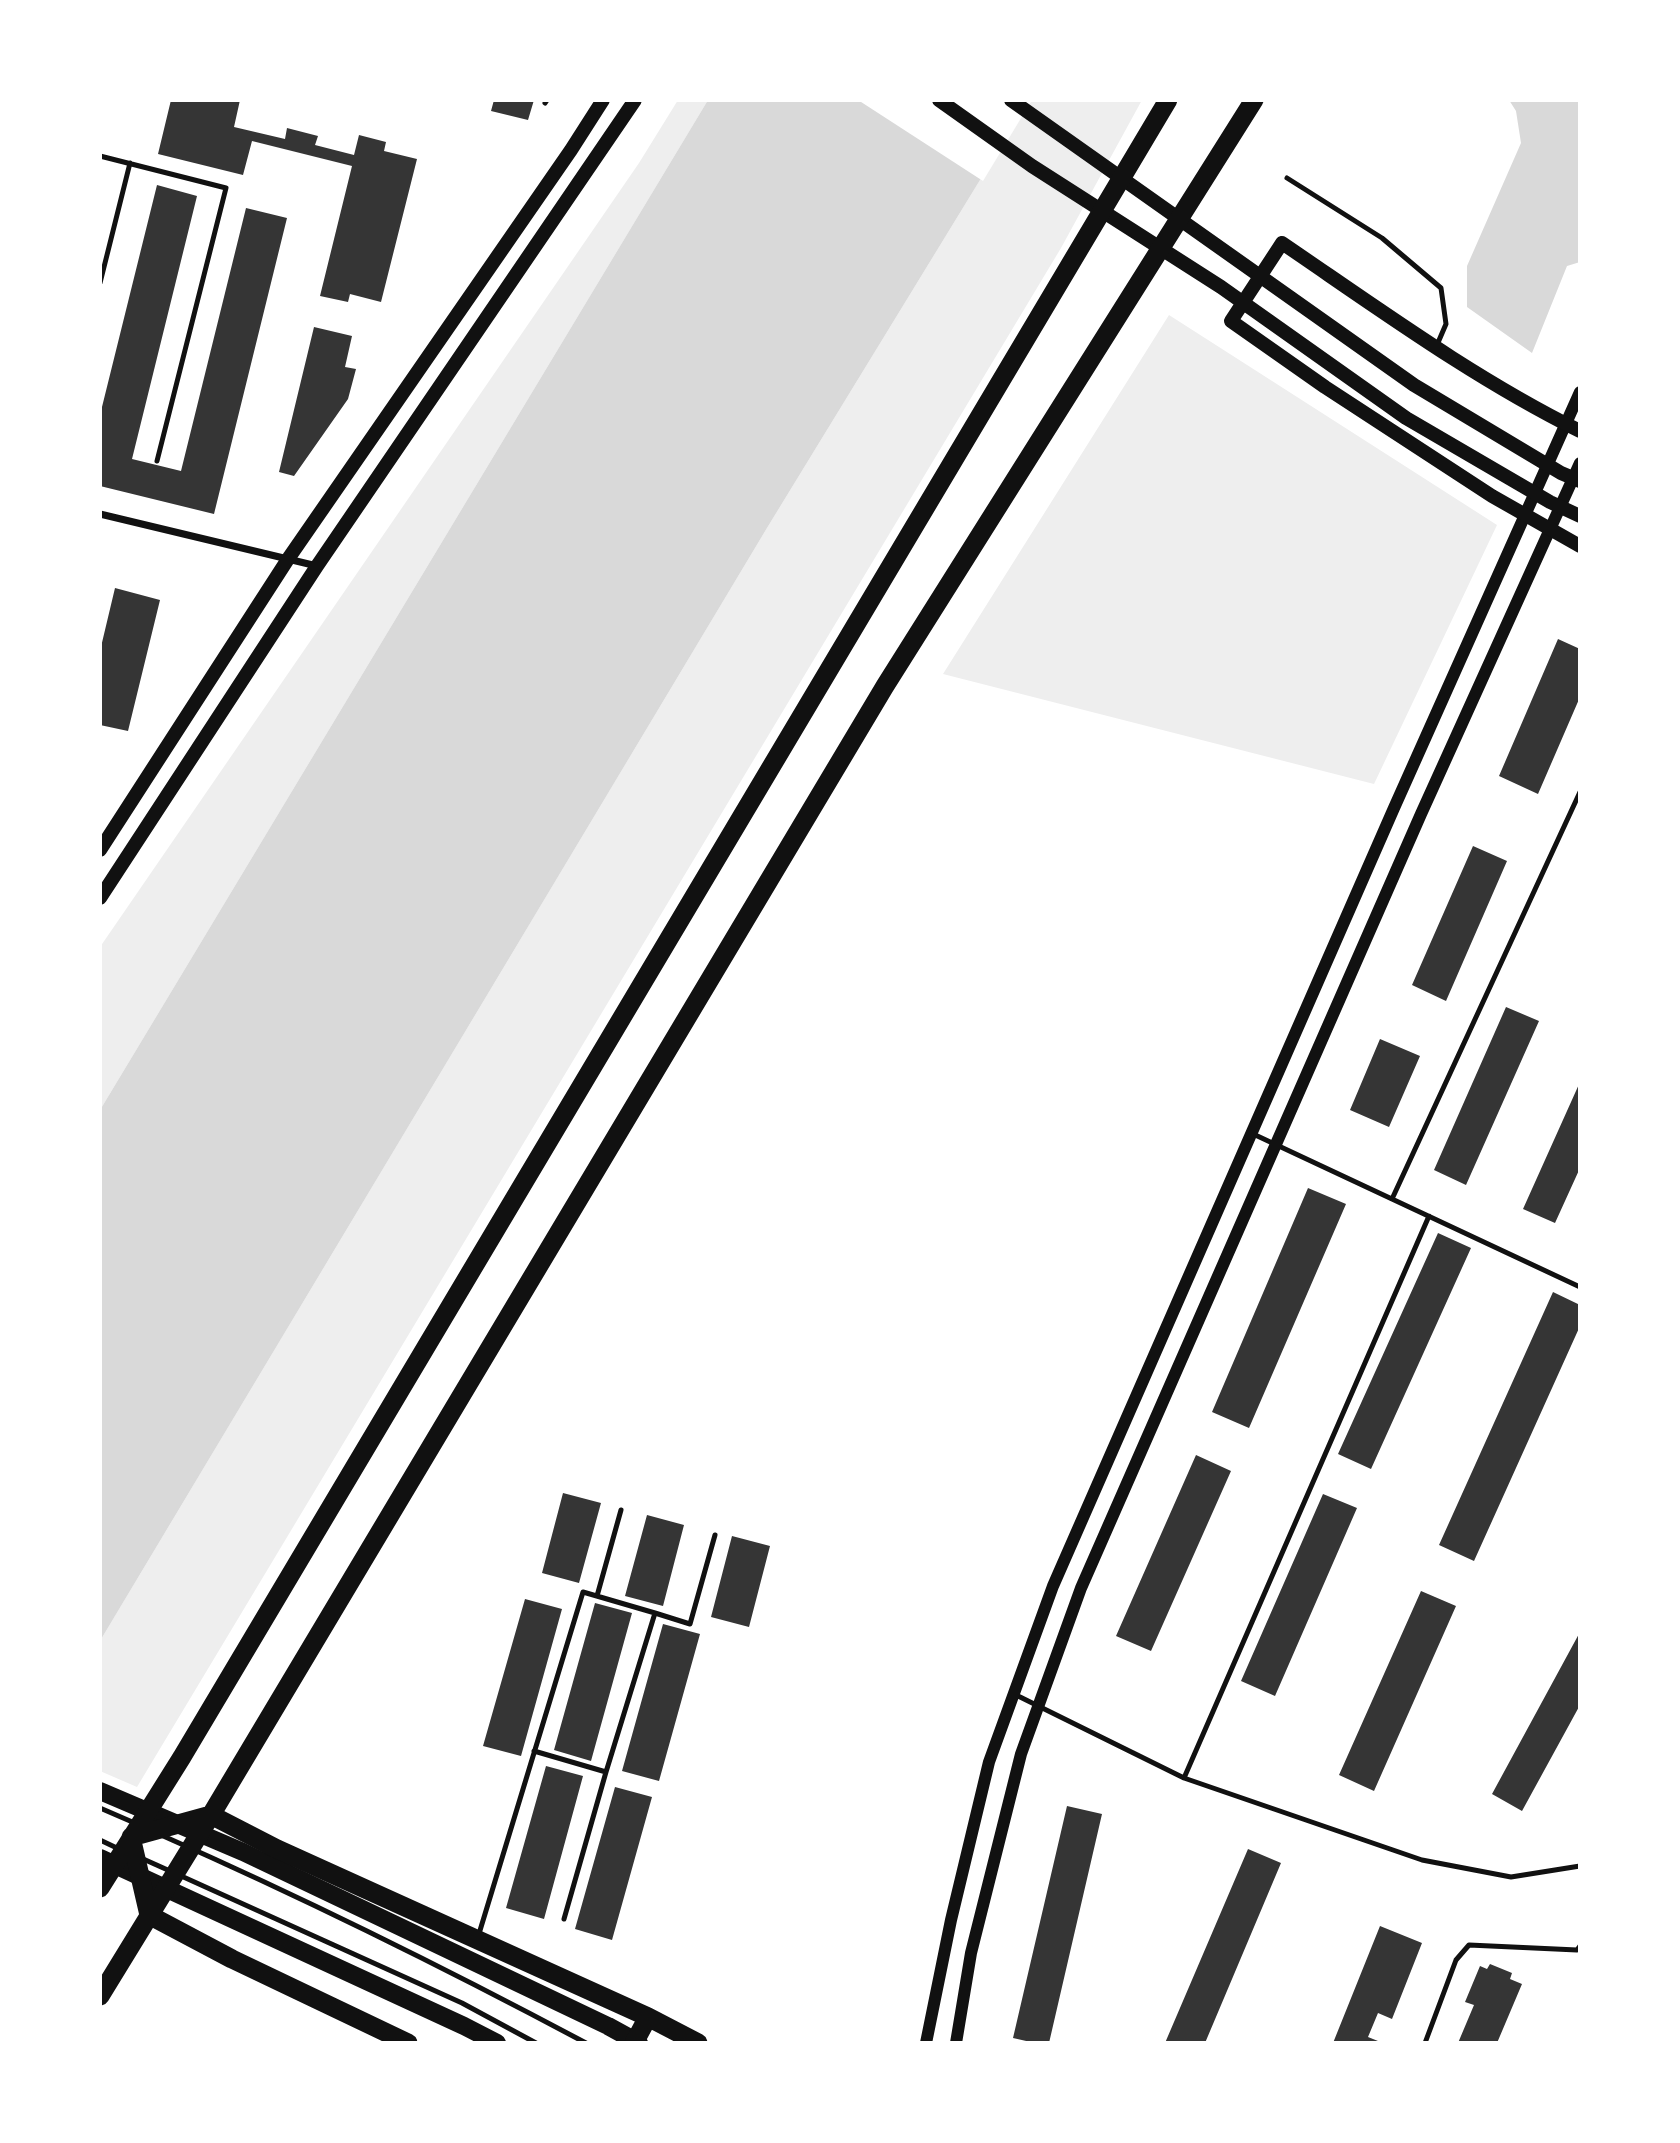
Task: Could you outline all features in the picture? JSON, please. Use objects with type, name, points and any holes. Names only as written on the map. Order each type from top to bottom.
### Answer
[{"type":"highway","points":[[100,1888],[217,1698],[1168,100]]},
{"type":"highway","points":[[100,1996],[211,1815],[885,686],[1254,100]]},
{"type":"highway","points":[[131,1837],[211,1815],[277,1849],[648,2017],[698,2043]]},
{"type":"highway","points":[[131,1837],[149,1915],[232,1959],[408,2043]]},
{"type":"highway","points":[[637,2043],[648,2017]]},
{"type":"main road","points":[[100,850],[288,559],[603,100]]},
{"type":"main road","points":[[100,898],[317,566],[635,100]]},
{"type":"main road","points":[[939,100],[1032,166],[1221,287],[1406,418],[1550,502],[1580,516]]},
{"type":"main road","points":[[1010,100],[1414,385],[1561,473],[1580,481]]},
{"type":"main road","points":[[1580,431],[1499,387],[1436,348],[1282,243],[1231,321],[1325,387],[1526,516],[1580,547]]},
{"type":"main road","points":[[100,1791],[243,1853],[608,2026],[637,2043]]},
{"type":"main road","points":[[100,1858],[231,1916],[496,2043]]},
{"type":"street","points":[[926,2043],[951,1920],[989,1762],[1053,1586],[1580,392]]},
{"type":"street","points":[[959,2042],[971,1953],[1021,1754],[1081,1588],[1421,814],[1580,463]]},
{"type":"street","points":[[100,514],[317,566]]},
{"type":"lane","points":[[100,156],[226,188],[157,461]]},
{"type":"lane","points":[[100,283],[130,163]]},
{"type":"lane","points":[[1287,178],[1382,238],[1441,288],[1446,324],[1436,348]]},
{"type":"lane","points":[[1392,1199],[1580,793]]},
{"type":"lane","points":[[1251,1133],[1580,1287]]},
{"type":"lane","points":[[1184,1778],[1429,1216]]},
{"type":"lane","points":[[597,1596],[621,1510]]},
{"type":"lane","points":[[478,1940],[583,1592],[690,1624],[715,1535]]},
{"type":"lane","points":[[564,1919],[655,1613]]},
{"type":"lane","points":[[1014,1694],[1184,1778],[1422,1860],[1511,1877],[1580,1866]]},
{"type":"lane","points":[[534,1751],[607,1772]]},
{"type":"lane","points":[[100,1808],[235,1868],[463,1978],[586,2043]]},
{"type":"lane","points":[[100,1840],[462,2003],[536,2043]]},
{"type":"lane","points":[[1425,2043],[1456,1960],[1469,1945],[1577,1950],[1580,1946]]},
{"type":"shaded area","points":[[678,100],[708,100],[100,1110],[100,947],[639,163]]},
{"type":"shaded area","points":[[708,100],[1029,100],[767,528],[100,1641],[100,1110]]},
{"type":"shaded area","points":[[1029,100],[1142,100],[1061,248],[137,1787],[100,1771],[100,1641],[767,528]]},
{"type":"shaded area","points":[[1509,100],[1577,100],[1580,104],[1580,262],[1567,266],[1532,353],[1467,307],[1467,266],[1521,143],[1516,111]]},
{"type":"shaded area","points":[[1169,315],[1497,525],[1374,784],[943,674]]},
{"type":"pier","points":[[858,100],[1032,100],[983,181]]},
{"type":"building","points":[[171,100],[240,100],[234,127],[285,139],[287,128],[318,136],[315,145],[354,155],[359,135],[386,142],[384,151],[417,159],[381,302],[350,294],[348,302],[320,296],[352,166],[252,141],[243,175],[158,154]]},
{"type":"building","points":[[494,100],[534,100],[528,120],[491,111]]},
{"type":"building","points":[[157,185],[197,196],[132,459],[181,471],[246,208],[287,218],[214,514],[100,486],[100,415]]},
{"type":"building","points":[[314,327],[352,336],[345,367],[356,369],[348,399],[294,476],[279,472]]},
{"type":"building","points":[[115,588],[160,600],[128,731],[100,725],[100,651]]},
{"type":"building","points":[[1558,639],[1580,649],[1580,697],[1538,794],[1499,776]]},
{"type":"building","points":[[1473,846],[1507,861],[1446,1001],[1412,985]]},
{"type":"building","points":[[1506,1007],[1539,1021],[1466,1185],[1434,1170]]},
{"type":"building","points":[[1380,1039],[1420,1056],[1389,1127],[1350,1110]]},
{"type":"building","points":[[1580,1082],[1580,1168],[1555,1223],[1523,1209]]},
{"type":"building","points":[[1308,1188],[1346,1204],[1249,1428],[1212,1412]]},
{"type":"building","points":[[1438,1233],[1471,1248],[1371,1469],[1338,1454]]},
{"type":"building","points":[[1553,1292],[1580,1305],[1580,1326],[1474,1561],[1439,1545]]},
{"type":"building","points":[[1196,1455],[1231,1471],[1151,1651],[1116,1636]]},
{"type":"building","points":[[563,1493],[601,1503],[579,1583],[542,1573]]},
{"type":"building","points":[[1323,1494],[1357,1508],[1275,1696],[1241,1681]]},
{"type":"building","points":[[647,1515],[684,1525],[663,1606],[625,1596]]},
{"type":"building","points":[[732,1536],[770,1546],[749,1627],[711,1617]]},
{"type":"building","points":[[1421,1591],[1456,1606],[1374,1791],[1339,1775]]},
{"type":"building","points":[[525,1599],[562,1609],[521,1756],[483,1746]]},
{"type":"building","points":[[595,1603],[632,1613],[591,1761],[554,1750]]},
{"type":"building","points":[[663,1624],[700,1634],[659,1781],[622,1771]]},
{"type":"building","points":[[1580,1632],[1580,1705],[1522,1811],[1492,1794]]},
{"type":"building","points":[[546,1766],[583,1776],[544,1919],[506,1908]]},
{"type":"building","points":[[615,1787],[652,1797],[612,1940],[575,1929]]},
{"type":"building","points":[[1067,1806],[1102,1814],[1049,2043],[1035,2043],[1013,2038]]},
{"type":"building","points":[[1248,1849],[1281,1863],[1205,2043],[1165,2043]]},
{"type":"building","points":[[1380,1926],[1422,1943],[1392,2019],[1378,2013],[1368,2037],[1383,2043],[1333,2043]]},
{"type":"building","points":[[1490,1964],[1512,1973],[1510,1979],[1522,1984],[1497,2043],[1458,2043],[1474,2005],[1465,2002],[1480,1966],[1487,1969]]}]
